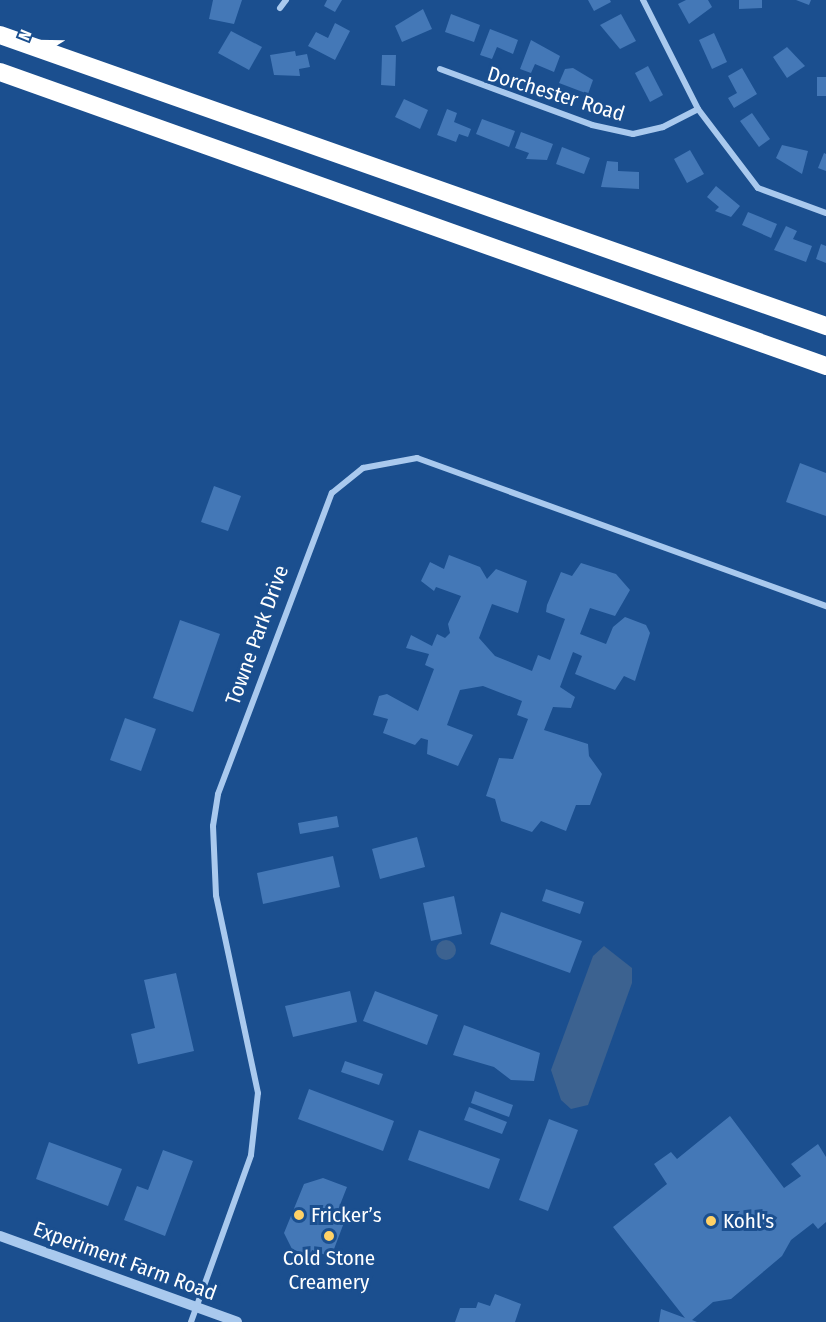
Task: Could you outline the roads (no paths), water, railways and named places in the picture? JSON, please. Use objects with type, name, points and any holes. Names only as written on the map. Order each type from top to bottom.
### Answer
[{"type":"highway","points":[[0,35],[826,326]]},
{"type":"highway","points":[[0,72],[826,366]]},
{"type":"street","points":[[280,8],[286,0]]},
{"type":"street","points":[[643,0],[698,109],[758,188],[826,213]]},
{"type":"street","name":"Dorchester Road","points":[[440,69],[592,126],[633,134],[663,127],[698,109]]},
{"type":"street","name":"Towne Park Drive","points":[[191,1322],[251,1155],[258,1093],[216,895],[215,816],[231,754],[332,493],[363,468],[417,458],[826,606]]},
{"type":"street","name":"Experiment Farm Road","points":[[0,1236],[237,1322]]},
{"type":"water","points":[[446,940],[453,943],[456,950],[453,957],[446,960],[439,957],[436,950],[439,943]]},
{"type":"water","points":[[604,946],[632,968],[632,983],[588,1105],[571,1109],[561,1100],[551,1070],[593,956]]},
{"type":"place","name":"Fricker’s","points":[[299,1215]]},
{"type":"place","name":"Kohl's","points":[[711,1221]]},
{"type":"place","name":"Cold Stone Creamery","points":[[329,1236]]}]
